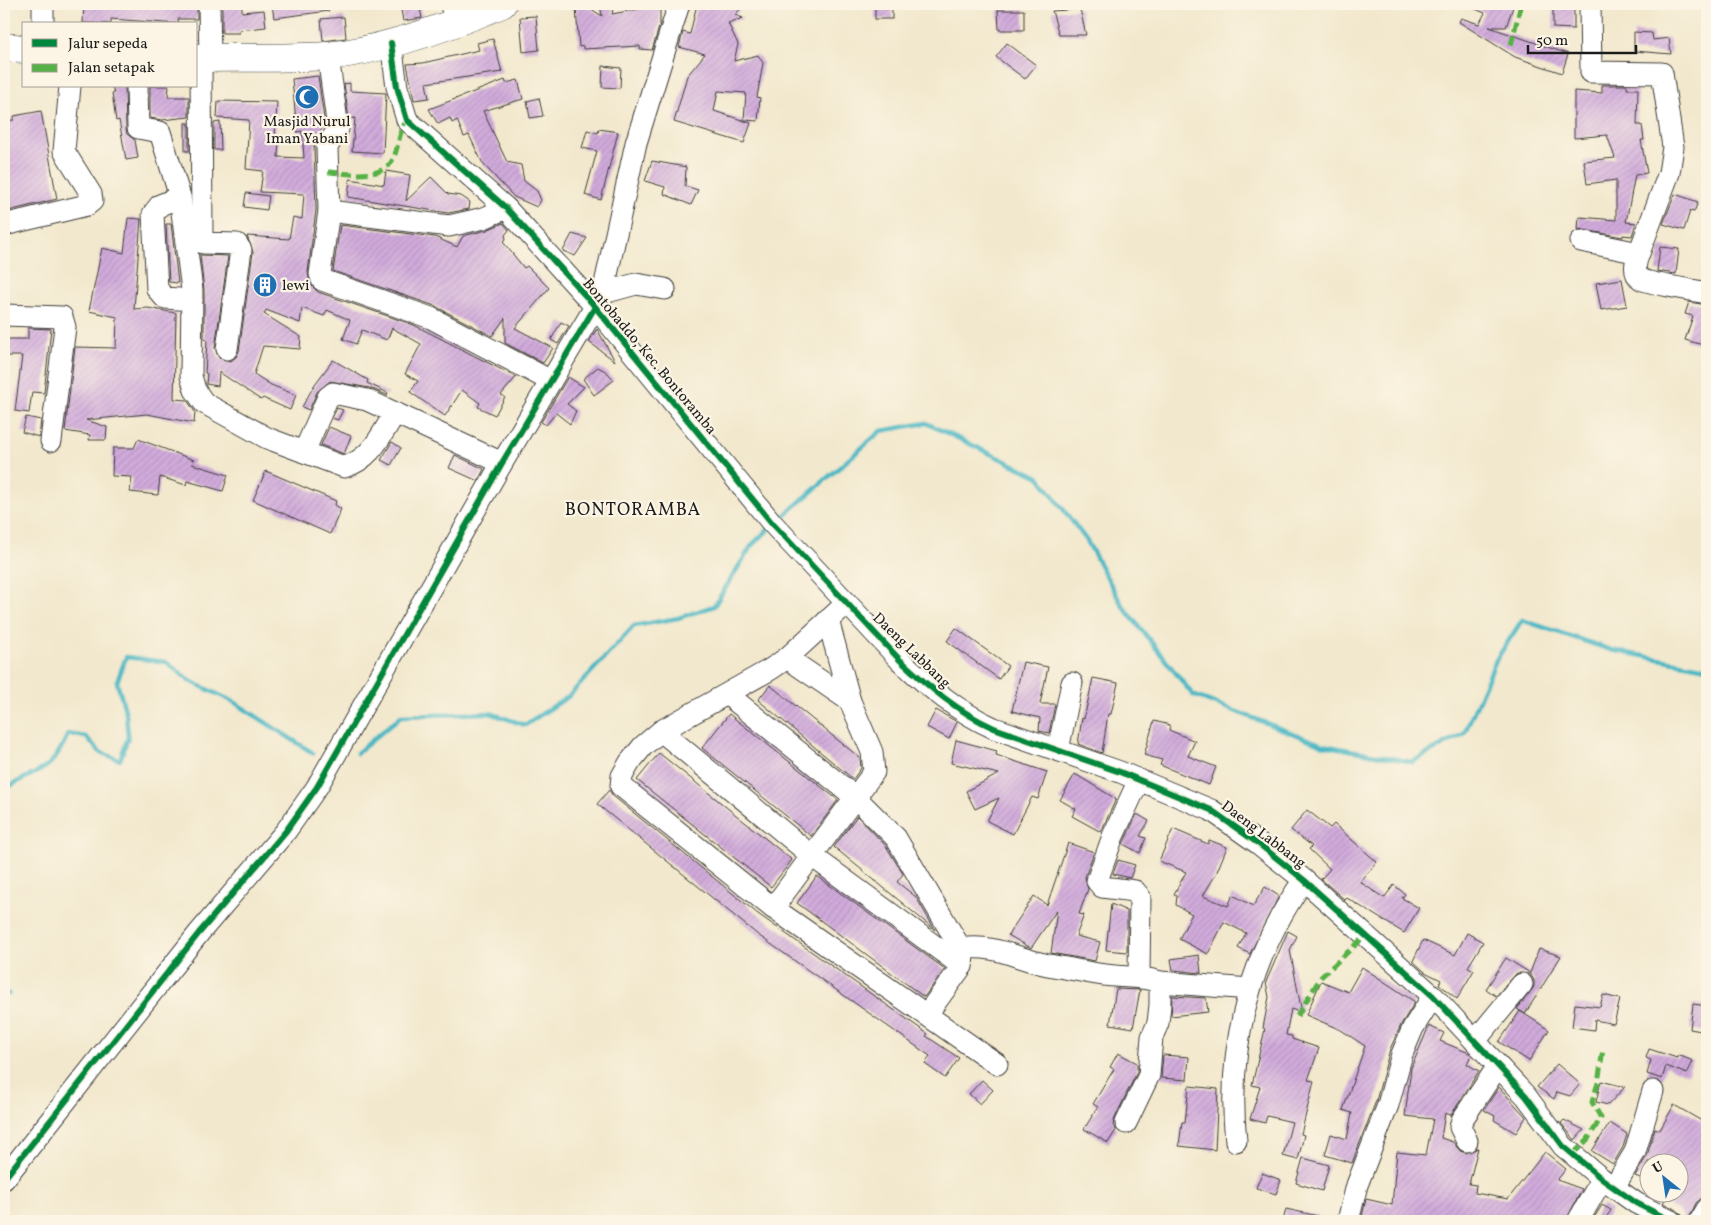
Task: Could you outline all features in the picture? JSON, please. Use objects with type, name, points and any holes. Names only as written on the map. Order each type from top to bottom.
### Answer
[{"type":"main road","points":[[202,58],[328,56],[391,43],[453,13],[502,4]]},
{"type":"main road","points":[[4,47],[22,49]]},
{"type":"street","points":[[42,4],[43,22]]},
{"type":"street","points":[[209,4],[202,58],[202,241],[203,243],[237,244],[241,250],[227,349]]},
{"type":"street","points":[[4,1179],[199,934],[286,832],[317,787],[597,301],[636,143],[680,4]]},
{"type":"street","points":[[1590,4],[1591,72],[1662,73],[1673,147],[1669,173],[1639,253],[1636,264],[1637,274],[1640,279],[1707,293]]},
{"type":"street","name":"Bontobaddo, Kec. Bontoramba","points":[[391,43],[397,87],[407,120],[495,213],[597,301],[772,523],[793,545]]},
{"type":"street","points":[[328,56],[338,130],[327,147],[329,211],[320,274],[322,280],[431,318],[550,381]]},
{"type":"street","points":[[4,225],[87,205],[92,201],[91,194],[64,151],[70,88]]},
{"type":"street","points":[[137,88],[138,128],[160,132],[180,197],[192,300],[191,376],[195,390],[204,403],[267,438],[344,467],[356,464],[370,454],[395,413]]},
{"type":"street","points":[[180,197],[160,205],[153,214],[157,288],[165,298],[192,300]]},
{"type":"street","points":[[329,211],[449,226],[495,213]]},
{"type":"street","points":[[1581,241],[1639,253]]},
{"type":"street","points":[[597,301],[636,284],[666,289]]},
{"type":"street","points":[[4,316],[62,317],[65,327],[51,441]]},
{"type":"street","points":[[304,452],[328,396],[333,393],[367,400],[502,463]]},
{"type":"street","name":"Daeng Labbang","points":[[793,545],[900,660],[951,704],[974,719],[994,728],[1139,780],[1211,810],[1304,880],[1433,996],[1526,1096],[1563,1146],[1636,1203],[1671,1221]]},
{"type":"street","points":[[847,603],[787,658],[728,695],[661,731],[643,746],[630,762],[622,776],[621,786],[773,908],[997,1064]]},
{"type":"street","points":[[773,908],[874,772],[872,752],[850,701],[828,620]]},
{"type":"street","points":[[787,658],[850,701]]},
{"type":"street","points":[[1058,750],[1072,683]]},
{"type":"street","points":[[728,695],[854,798],[896,838],[961,957]]},
{"type":"street","points":[[661,731],[812,856],[961,957]]},
{"type":"street","points":[[1139,780],[1113,836],[1097,881],[1102,887],[1135,891],[1140,897],[1139,976]]},
{"type":"street","points":[[1236,1141],[1233,1081],[1250,989],[1266,943],[1304,880]]},
{"type":"street","points":[[927,1014],[961,957],[976,946],[1000,949],[1051,966],[1114,976],[1139,976],[1160,982],[1250,989]]},
{"type":"street","points":[[1126,1123],[1148,1075],[1152,1037],[1158,1023],[1160,982]]},
{"type":"street","points":[[1475,1041],[1522,984]]},
{"type":"street","points":[[1348,1221],[1357,1185],[1388,1105],[1402,1054],[1413,1028],[1433,996]]},
{"type":"street","points":[[1467,1141],[1460,1127],[1462,1120],[1498,1066]]},
{"type":"street","points":[[1578,1221],[1634,1152],[1654,1091]]},
{"type":"street","points":[[1700,1221],[1707,1209]]},
{"type":"building","points":[[84,4],[197,4],[197,19],[178,19],[179,22],[111,19],[111,22],[83,22]]},
{"type":"building","points":[[222,4],[242,4],[242,12],[264,10],[266,27],[239,30],[239,33],[222,33]]},
{"type":"building","points":[[272,4],[329,4],[329,11],[274,18]]},
{"type":"building","points":[[400,4],[419,4],[422,18],[403,21]]},
{"type":"building","points":[[600,4],[614,4],[612,14],[639,9],[639,4],[660,4],[660,24],[652,50],[640,49],[640,46],[583,49],[583,46],[579,47],[576,8],[585,5],[602,16]]},
{"type":"building","points":[[697,4],[731,4],[742,7],[735,15],[743,18],[728,23],[738,44],[734,61],[758,55],[763,63],[757,97],[760,98],[758,121],[744,120],[746,93],[718,91],[714,111],[751,123],[744,143],[674,122],[687,76],[705,54],[679,47],[683,32],[690,34]]},
{"type":"building","points":[[875,4],[892,4],[892,19],[875,19]]},
{"type":"building","points":[[1463,4],[1514,4],[1506,27],[1489,27],[1568,54],[1562,73],[1515,57],[1459,22],[1461,18],[1479,24],[1485,13]]},
{"type":"building","points":[[1553,4],[1574,4],[1574,29],[1553,28]]},
{"type":"building","points":[[1080,9],[1086,35],[1059,35],[1052,11]]},
{"type":"building","points":[[998,10],[1024,10],[1024,30],[999,30]]},
{"type":"building","points":[[536,16],[539,50],[523,52],[520,17]]},
{"type":"building","points":[[344,17],[346,38],[323,41],[321,19]]},
{"type":"building","points":[[1634,32],[1652,33],[1653,40],[1669,38],[1671,54],[1634,51]]},
{"type":"building","points":[[493,39],[502,72],[426,83],[429,98],[414,100],[407,64],[423,63],[479,50],[477,43]]},
{"type":"building","points":[[1007,43],[1036,65],[1025,79],[996,57]]},
{"type":"building","points":[[603,66],[621,68],[620,88],[602,87]]},
{"type":"building","points":[[318,76],[325,126],[321,129],[314,147],[316,210],[308,272],[310,284],[318,292],[414,325],[516,377],[501,395],[505,397],[495,415],[478,407],[480,403],[462,390],[445,416],[410,392],[418,381],[405,374],[421,344],[392,328],[387,340],[362,330],[356,344],[343,339],[350,320],[327,310],[324,316],[302,308],[300,323],[266,310],[264,314],[301,337],[300,349],[263,346],[254,374],[271,385],[296,395],[290,410],[263,398],[261,400],[219,372],[218,386],[206,384],[207,340],[204,339],[204,290],[200,255],[228,256],[215,348],[219,358],[231,361],[239,351],[253,252],[247,236],[289,239],[293,217],[302,219],[304,194],[260,192],[263,171],[246,169],[249,120],[217,118],[218,101],[277,102],[275,139],[279,139],[278,157],[304,158],[302,131],[297,132],[292,79]]},
{"type":"building","points":[[505,80],[506,83],[518,80],[523,99],[483,111],[507,162],[521,165],[524,181],[537,191],[541,200],[537,207],[514,197],[483,164],[469,135],[464,137],[457,120],[452,123],[450,118],[438,124],[429,109]]},
{"type":"building","points":[[350,83],[350,91],[386,93],[383,153],[352,151],[355,118],[349,119],[344,84]]},
{"type":"building","points":[[1602,85],[1627,85],[1627,89],[1638,89],[1637,125],[1642,125],[1644,140],[1641,140],[1647,173],[1635,175],[1626,222],[1636,223],[1632,236],[1623,235],[1623,237],[1578,229],[1579,217],[1616,220],[1616,180],[1587,184],[1584,161],[1615,158],[1607,135],[1574,138],[1574,91],[1602,93]]},
{"type":"building","points":[[113,88],[125,88],[126,129],[127,134],[135,140],[138,158],[126,160],[119,120],[116,121],[112,93],[114,93]]},
{"type":"building","points":[[150,88],[169,88],[168,97],[189,97],[189,117],[162,120],[150,118]]},
{"type":"building","points":[[539,98],[543,116],[530,118],[527,101]]},
{"type":"building","points":[[41,111],[57,199],[4,212],[4,121],[14,120],[14,116]]},
{"type":"building","points":[[220,122],[221,150],[214,150],[214,123]]},
{"type":"building","points":[[185,123],[189,123],[189,151],[185,151]]},
{"type":"building","points":[[599,129],[618,132],[601,200],[585,195],[597,151],[582,148],[587,130],[598,133]]},
{"type":"building","points":[[652,161],[686,167],[685,186],[698,190],[691,205],[664,194],[665,187],[645,181]]},
{"type":"building","points":[[386,171],[410,175],[406,201],[431,177],[448,194],[461,196],[470,202],[469,209],[448,213],[348,197],[350,179],[384,185]]},
{"type":"building","points":[[246,193],[269,196],[267,210],[244,207]]},
{"type":"building","points":[[1675,194],[1698,202],[1694,212],[1690,211],[1684,230],[1663,224]]},
{"type":"building","points":[[128,218],[141,219],[134,309],[148,308],[176,313],[174,399],[187,400],[195,412],[194,423],[147,414],[86,420],[107,427],[106,440],[89,440],[90,435],[65,431],[75,347],[116,348],[117,317],[89,311],[102,248],[124,253]]},
{"type":"building","points":[[503,223],[509,230],[503,242],[524,268],[527,266],[549,288],[515,328],[553,348],[543,363],[505,343],[505,318],[492,336],[435,306],[333,271],[340,225],[435,237],[457,247],[463,236],[487,230]]},
{"type":"building","points":[[166,224],[171,224],[178,283],[169,282]]},
{"type":"building","points":[[572,234],[587,238],[575,256],[563,251]]},
{"type":"building","points":[[1660,247],[1679,249],[1676,274],[1657,271]]},
{"type":"building","points":[[1622,279],[1627,306],[1601,310],[1596,283]]},
{"type":"building","points":[[1689,302],[1707,305],[1707,346],[1685,340],[1693,316],[1685,314]]},
{"type":"building","points":[[561,322],[569,326],[558,344],[551,340]]},
{"type":"building","points":[[28,328],[51,329],[44,393],[32,392],[29,413],[15,411],[22,356],[4,356],[4,339],[28,339]]},
{"type":"building","points":[[597,329],[615,361],[589,342]]},
{"type":"building","points":[[333,360],[368,380],[367,383],[388,393],[387,395],[370,388],[330,381],[317,392],[309,410],[302,407],[315,384]]},
{"type":"building","points":[[598,367],[607,372],[614,380],[594,395],[583,379]]},
{"type":"building","points":[[568,377],[584,387],[567,404],[576,411],[570,424],[556,413],[546,425],[541,422]]},
{"type":"building","points":[[337,408],[343,410],[338,420],[332,418]]},
{"type":"building","points":[[26,417],[41,420],[39,437],[22,432]]},
{"type":"building","points":[[329,427],[351,436],[344,454],[321,445]]},
{"type":"building","points":[[138,439],[194,460],[192,464],[228,475],[223,491],[187,481],[186,485],[160,477],[158,495],[130,492],[132,477],[112,476],[113,448],[134,448]]},
{"type":"building","points":[[392,442],[401,448],[391,465],[381,460]]},
{"type":"building","points":[[455,455],[484,469],[478,481],[449,468]]},
{"type":"building","points":[[266,471],[336,501],[335,505],[341,509],[330,534],[253,500]]},
{"type":"building","points":[[956,628],[1008,666],[999,679],[947,641]]},
{"type":"building","points":[[1023,662],[1048,667],[1040,704],[1055,704],[1049,733],[1039,731],[1040,718],[1012,711]]},
{"type":"building","points":[[1093,678],[1118,683],[1111,714],[1108,714],[1102,753],[1078,744],[1082,718],[1084,719]]},
{"type":"building","points":[[770,685],[860,758],[861,768],[853,779],[758,700]]},
{"type":"building","points":[[936,710],[957,722],[949,739],[927,727]]},
{"type":"building","points":[[729,714],[838,800],[811,836],[702,748]]},
{"type":"building","points":[[1154,721],[1170,725],[1169,730],[1195,741],[1188,756],[1216,767],[1209,785],[1160,765],[1162,760],[1144,755]]},
{"type":"building","points":[[956,740],[997,751],[996,755],[1047,772],[1038,799],[1032,797],[1013,834],[987,821],[999,798],[975,809],[966,791],[999,774],[951,763]]},
{"type":"building","points":[[659,753],[792,860],[771,887],[637,780]]},
{"type":"building","points":[[1075,774],[1116,799],[1101,832],[1072,816],[1076,809],[1060,800]]},
{"type":"building","points":[[609,790],[613,796],[758,914],[959,1058],[945,1078],[925,1064],[930,1056],[758,935],[597,804]]},
{"type":"building","points":[[1307,810],[1330,828],[1334,824],[1377,862],[1360,882],[1384,898],[1394,885],[1405,894],[1402,898],[1419,908],[1404,933],[1347,898],[1345,900],[1321,879],[1330,869],[1309,849],[1312,846],[1291,830]]},
{"type":"building","points":[[1137,814],[1149,821],[1140,836],[1146,838],[1140,853],[1123,844]]},
{"type":"building","points":[[857,816],[886,846],[903,874],[897,882],[916,897],[935,930],[834,847]]},
{"type":"building","points":[[1173,829],[1208,844],[1209,840],[1227,847],[1216,874],[1203,896],[1228,906],[1233,895],[1253,906],[1265,887],[1279,896],[1250,954],[1238,948],[1246,933],[1224,922],[1208,954],[1179,939],[1192,914],[1176,905],[1177,896],[1174,894],[1186,872],[1159,861]]},
{"type":"building","points":[[1068,843],[1094,852],[1085,877],[1088,889],[1079,914],[1084,915],[1076,936],[1100,942],[1095,961],[1051,953],[1057,910],[1031,948],[1008,935],[1034,896],[1047,905]]},
{"type":"building","points":[[1118,860],[1135,865],[1130,878],[1113,874]]},
{"type":"building","points":[[817,876],[945,969],[924,997],[797,903]]},
{"type":"building","points":[[1111,904],[1127,911],[1127,952],[1106,950]]},
{"type":"building","points":[[1288,931],[1297,936],[1290,950],[1302,1013],[1291,1009],[1286,1035],[1292,1036],[1292,1039],[1319,1048],[1308,1080],[1314,1081],[1301,1134],[1304,1135],[1298,1160],[1283,1156],[1292,1122],[1267,1116],[1265,1123],[1250,1119],[1260,1087],[1252,1085],[1265,1029],[1263,1028],[1269,997],[1266,982]]},
{"type":"building","points":[[1467,933],[1483,942],[1468,967],[1474,970],[1457,999],[1439,984],[1441,980],[1425,972],[1413,961],[1423,940],[1455,955]]},
{"type":"building","points":[[1539,949],[1561,956],[1525,1014],[1517,1009],[1534,987],[1534,980],[1530,974],[1517,973],[1496,996],[1486,989],[1506,958],[1530,973]]},
{"type":"building","points":[[1199,955],[1201,973],[1173,970],[1171,959]]},
{"type":"building","points":[[1362,967],[1415,1002],[1402,1023],[1390,1049],[1376,1101],[1352,1163],[1325,1155],[1331,1134],[1347,1139],[1352,1113],[1343,1110],[1365,1046],[1341,1030],[1306,1015],[1321,981],[1348,992]]},
{"type":"building","points":[[1116,989],[1140,990],[1133,1028],[1110,1024]]},
{"type":"building","points":[[1603,995],[1620,999],[1614,1024],[1595,1020],[1594,1030],[1572,1027],[1575,1004],[1600,1007]]},
{"type":"building","points":[[1172,996],[1206,998],[1208,1012],[1171,1016]]},
{"type":"building","points":[[1693,1004],[1707,1006],[1707,1032],[1690,1029]]},
{"type":"building","points":[[1520,1011],[1549,1030],[1529,1061],[1499,1042]]},
{"type":"building","points":[[1429,1026],[1444,1033],[1440,1041],[1469,1053],[1471,1055],[1467,1064],[1479,1071],[1451,1115],[1445,1113],[1441,1138],[1453,1142],[1460,1151],[1466,1153],[1478,1148],[1469,1184],[1476,1185],[1475,1193],[1508,1199],[1545,1152],[1566,1169],[1557,1180],[1582,1189],[1566,1221],[1506,1221],[1470,1215],[1469,1221],[1361,1221],[1366,1199],[1392,1205],[1397,1152],[1426,1155],[1433,1119],[1405,1116],[1411,1068]]},
{"type":"building","points":[[1649,1049],[1677,1058],[1678,1055],[1693,1061],[1687,1074],[1666,1066],[1662,1079],[1647,1074],[1651,1060],[1646,1058]]},
{"type":"building","points":[[1118,1053],[1137,1063],[1137,1072],[1115,1118],[1113,1125],[1116,1130],[1108,1143],[1084,1129],[1098,1107],[1093,1104],[1114,1069],[1110,1067]]},
{"type":"building","points":[[1163,1055],[1189,1057],[1187,1080],[1161,1078]]},
{"type":"building","points":[[1557,1064],[1580,1084],[1570,1096],[1557,1092],[1554,1099],[1537,1087]]},
{"type":"building","points":[[982,1080],[993,1090],[980,1104],[969,1094]]},
{"type":"building","points":[[1601,1081],[1625,1087],[1608,1105],[1596,1102]]},
{"type":"building","points":[[1189,1086],[1218,1089],[1215,1150],[1179,1146],[1182,1122],[1185,1122]]},
{"type":"building","points":[[1499,1087],[1526,1117],[1516,1133],[1494,1120],[1495,1116],[1484,1110]]},
{"type":"building","points":[[1674,1105],[1707,1124],[1707,1188],[1703,1197],[1696,1203],[1688,1221],[1683,1221],[1682,1215],[1677,1210],[1663,1203],[1688,1202],[1688,1152],[1648,1152],[1655,1128],[1660,1130]]},
{"type":"building","points":[[1564,1120],[1584,1130],[1575,1140],[1561,1123]]},
{"type":"building","points":[[1610,1123],[1627,1134],[1623,1147],[1613,1164],[1592,1151]]},
{"type":"building","points":[[1303,1158],[1329,1165],[1322,1191],[1296,1183]]},
{"type":"building","points":[[1262,1173],[1281,1180],[1276,1194],[1256,1188]]},
{"type":"building","points":[[1602,1205],[1611,1210],[1604,1221],[1592,1221]]},
{"type":"building","points":[[1286,1209],[1318,1216],[1318,1221],[1283,1221]]},
{"type":"waterway","points":[[778,521],[881,431],[926,423],[1039,477],[1087,541],[1122,605],[1193,695],[1323,745],[1412,762],[1464,734],[1496,660],[1522,620],[1611,650],[1707,668]]},
{"type":"waterway","points":[[357,753],[401,716],[490,713],[525,725],[569,696],[634,626],[678,618],[714,606],[752,545],[769,529]]},
{"type":"waterway","points":[[4,790],[48,765],[55,758],[68,734],[86,737],[100,752],[120,760],[128,737],[126,714],[117,682],[126,657],[166,662],[190,681],[234,702],[313,753]]},
{"type":"waterway","points":[[4,992],[9,994]]},
{"type":"marked path","points":[[1511,45],[1521,4]]},
{"type":"marked path","points":[[328,172],[363,174],[380,171],[387,167],[392,161],[407,120]]},
{"type":"marked path","points":[[1297,1016],[1321,977],[1366,935]]},
{"type":"marked path","points":[[1573,1154],[1588,1139],[1601,1118],[1592,1102],[1598,1083],[1603,1049]]},
{"type":"cycle path","points":[[391,43],[397,87],[407,120],[506,208],[592,303],[772,523],[900,660],[944,698],[981,722],[1120,772],[1211,810],[1259,844],[1304,880],[1433,996],[1526,1096],[1563,1146],[1602,1179],[1636,1203],[1671,1221]]},
{"type":"cycle path","points":[[4,1179],[199,933],[286,831],[317,787],[502,463],[595,307]]},
{"type":"place","name":"Masjid Nurul Iman Yabani","points":[[307,97]]},
{"type":"place","name":"lewi","points":[[265,285]]},
{"type":"district","name":"BONTORAMBA","points":[[633,509]]}]
